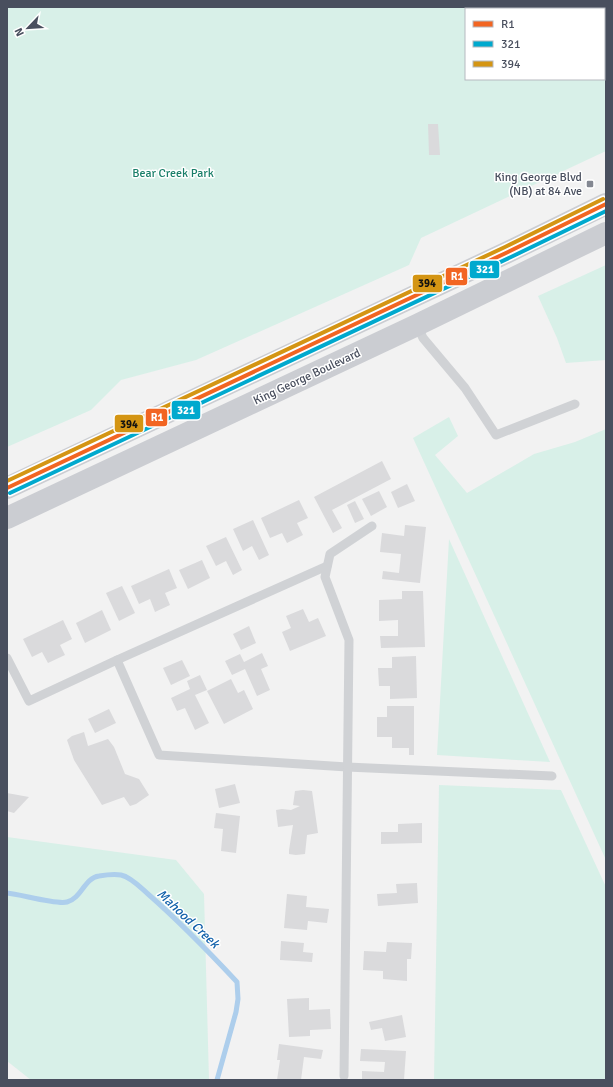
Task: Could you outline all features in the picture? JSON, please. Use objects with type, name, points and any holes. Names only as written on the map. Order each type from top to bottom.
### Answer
[{"type":"main road","points":[[7,488],[493,259],[606,204]]},
{"type":"main road","name":"King George Boulevard","points":[[7,518],[417,325],[606,233]]},
{"type":"lane","points":[[417,325],[423,338],[465,388],[496,435],[576,404]]},
{"type":"lane","points":[[344,1076],[349,640],[325,577],[330,554],[372,526]]},
{"type":"lane","points":[[7,658],[29,701],[327,566]]},
{"type":"lane","points":[[117,660],[159,754],[347,768],[552,776]]},
{"type":"green space","name":"Bear Creek Park","points":[[7,7],[606,7],[606,151],[559,173],[556,176],[544,180],[421,238],[409,265],[196,360],[121,380],[91,410],[7,447]]},
{"type":"green space","points":[[606,265],[606,360],[566,363],[557,338],[538,296]]},
{"type":"green space","points":[[449,417],[458,436],[435,455],[467,493],[534,454],[575,442],[606,429],[606,860],[413,438]]},
{"type":"green space","points":[[449,539],[550,762],[437,755]]},
{"type":"green space","points":[[439,785],[561,790],[606,887],[606,1080],[434,1080]]},
{"type":"green space","points":[[7,837],[176,860],[204,894],[209,1080],[31,1080],[7,1061]]},
{"type":"building","points":[[428,124],[438,124],[440,155],[429,155]]},
{"type":"building","points":[[382,461],[391,479],[332,510],[342,528],[333,533],[314,497]]},
{"type":"building","points":[[407,484],[415,501],[398,508],[391,492]]},
{"type":"building","points":[[379,491],[387,507],[371,516],[362,499]]},
{"type":"building","points":[[299,500],[308,518],[297,523],[303,535],[287,543],[282,533],[270,538],[261,518]]},
{"type":"building","points":[[355,501],[364,519],[355,523],[347,505]]},
{"type":"building","points":[[253,520],[269,555],[259,560],[252,546],[243,551],[233,529]]},
{"type":"building","points":[[405,525],[426,527],[420,583],[382,579],[383,571],[399,573],[401,554],[380,552],[382,533],[404,536]]},
{"type":"building","points":[[226,537],[242,570],[233,575],[226,561],[216,566],[206,546]]},
{"type":"building","points":[[202,560],[210,578],[188,589],[179,570]]},
{"type":"building","points":[[169,569],[177,588],[165,593],[170,605],[155,612],[150,599],[139,604],[131,586]]},
{"type":"building","points":[[122,586],[135,613],[119,621],[106,593]]},
{"type":"building","points":[[402,591],[423,591],[425,647],[381,648],[380,636],[398,636],[398,620],[379,621],[379,600],[402,599]]},
{"type":"building","points":[[303,609],[309,622],[318,618],[326,636],[290,651],[282,632],[291,628],[286,616]]},
{"type":"building","points":[[102,610],[111,630],[85,643],[76,623]]},
{"type":"building","points":[[63,620],[72,639],[60,645],[65,655],[48,663],[42,652],[32,657],[23,639]]},
{"type":"building","points":[[249,626],[256,643],[241,650],[233,634]]},
{"type":"building","points":[[262,653],[268,666],[261,669],[270,690],[257,696],[245,669],[232,675],[225,661],[240,654],[244,662]]},
{"type":"building","points":[[416,656],[417,698],[390,699],[390,686],[379,686],[378,668],[392,668],[392,657]]},
{"type":"building","points":[[182,660],[190,676],[171,685],[163,668]]},
{"type":"building","points":[[200,675],[207,690],[195,695],[209,723],[195,730],[185,708],[177,711],[171,698],[190,689],[187,681]]},
{"type":"building","points":[[231,679],[238,693],[244,690],[253,709],[224,724],[207,691]]},
{"type":"building","points":[[387,706],[414,706],[414,755],[409,755],[409,748],[392,748],[392,737],[377,737],[377,717],[387,717]]},
{"type":"building","points":[[109,709],[116,723],[95,733],[88,719]]},
{"type":"building","points":[[84,732],[88,746],[108,739],[114,747],[125,774],[139,779],[149,795],[136,804],[130,806],[124,797],[102,805],[74,760],[67,740],[72,736]]},
{"type":"building","points":[[235,784],[240,803],[219,808],[215,789]]},
{"type":"building","points":[[295,791],[312,791],[318,833],[307,835],[305,854],[289,854],[293,825],[278,827],[276,810],[291,810],[300,806],[293,805]]},
{"type":"building","points":[[7,793],[29,797],[14,813],[7,811]]},
{"type":"building","points":[[216,813],[240,816],[236,853],[221,851],[223,829],[214,828]]},
{"type":"building","points":[[422,823],[422,843],[381,844],[381,832],[398,832],[398,824]]},
{"type":"building","points":[[417,883],[418,903],[378,906],[377,894],[397,893],[396,884]]},
{"type":"building","points":[[287,894],[307,896],[306,907],[329,909],[327,923],[308,921],[307,930],[284,928]]},
{"type":"building","points":[[281,941],[304,943],[303,952],[313,953],[312,962],[280,960]]},
{"type":"building","points":[[387,942],[412,943],[411,959],[407,959],[407,981],[383,979],[383,971],[363,970],[364,951],[386,952]]},
{"type":"building","points":[[309,998],[309,1010],[330,1009],[331,1029],[310,1030],[310,1036],[289,1037],[287,999]]},
{"type":"building","points":[[402,1015],[406,1037],[385,1041],[382,1028],[371,1030],[369,1022]]},
{"type":"building","points":[[279,1044],[323,1050],[321,1059],[304,1057],[301,1080],[277,1080],[280,1060],[277,1060]]},
{"type":"building","points":[[361,1049],[406,1051],[404,1080],[362,1080],[362,1071],[384,1072],[385,1062],[360,1061]]},
{"type":"waterway","name":"Mahood Creek","points":[[7,893],[62,903],[72,900],[90,880],[99,876],[125,876],[139,886],[183,926],[237,982],[238,999],[236,1012],[217,1080]]},
{"type":"transit line","name":"394","points":[[7,481],[505,247],[603,199]]},
{"type":"transit line","name":"R1","points":[[7,488],[508,252],[606,204]]},
{"type":"transit line","name":"321","points":[[10,493],[606,211]]},
{"type":"place","name":"King George Blvd (NB) at 84 Ave","points":[[590,184]]}]
